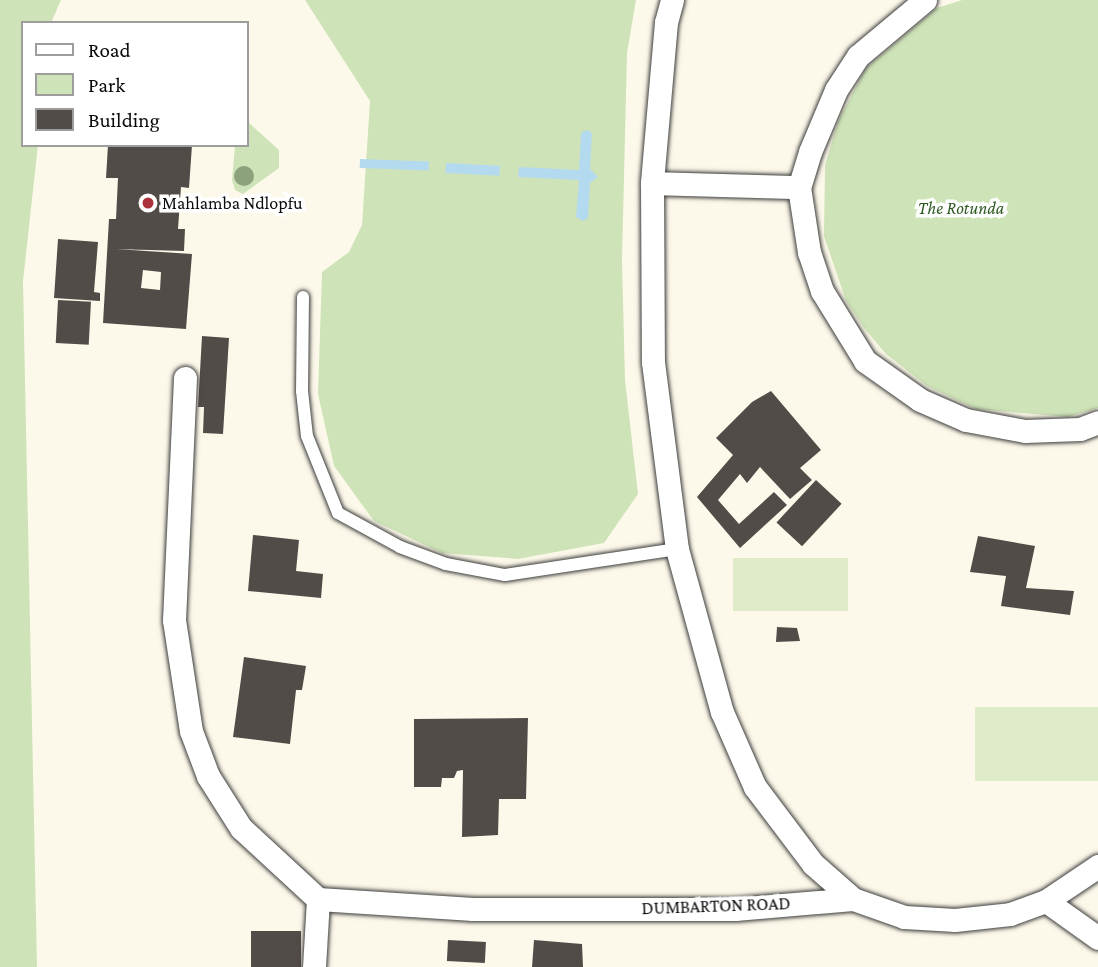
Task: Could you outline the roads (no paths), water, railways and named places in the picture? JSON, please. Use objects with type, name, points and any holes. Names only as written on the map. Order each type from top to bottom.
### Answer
[{"type":"street","points":[[672,0],[666,22],[652,183],[653,362],[677,549],[722,712],[755,787],[813,864],[853,899]]},
{"type":"street","points":[[925,0],[858,56],[836,90],[799,187],[809,252],[822,291],[865,361],[891,383],[955,415],[991,426],[1025,431],[1080,429],[1098,422]]},
{"type":"street","points":[[652,183],[799,187]]},
{"type":"street","points":[[184,378],[174,620],[191,731],[208,776],[241,828],[268,858],[317,899],[314,967]]},
{"type":"street","name":"DUMBARTON ROAD","points":[[317,899],[473,909],[735,909],[853,899],[904,916],[955,920],[1010,914],[1046,901],[1098,866]]},
{"type":"street","points":[[1046,901],[1098,938]]},
{"type":"lane","points":[[303,297],[302,391],[307,436],[338,513],[411,552],[446,564],[505,575],[677,549]]},
{"type":"water","points":[[587,130],[592,133],[590,169],[598,177],[590,183],[588,218],[583,221],[576,217],[579,180],[518,177],[519,167],[579,170],[581,133]]},
{"type":"water","points":[[360,159],[429,161],[429,170],[360,168]]},
{"type":"water","points":[[446,163],[500,166],[499,176],[445,173]]},
{"type":"place","name":"Mahlamba Ndlopfu","points":[[148,203]]},
{"type":"park label","name":"The Rotunda","points":[[961,208]]}]
